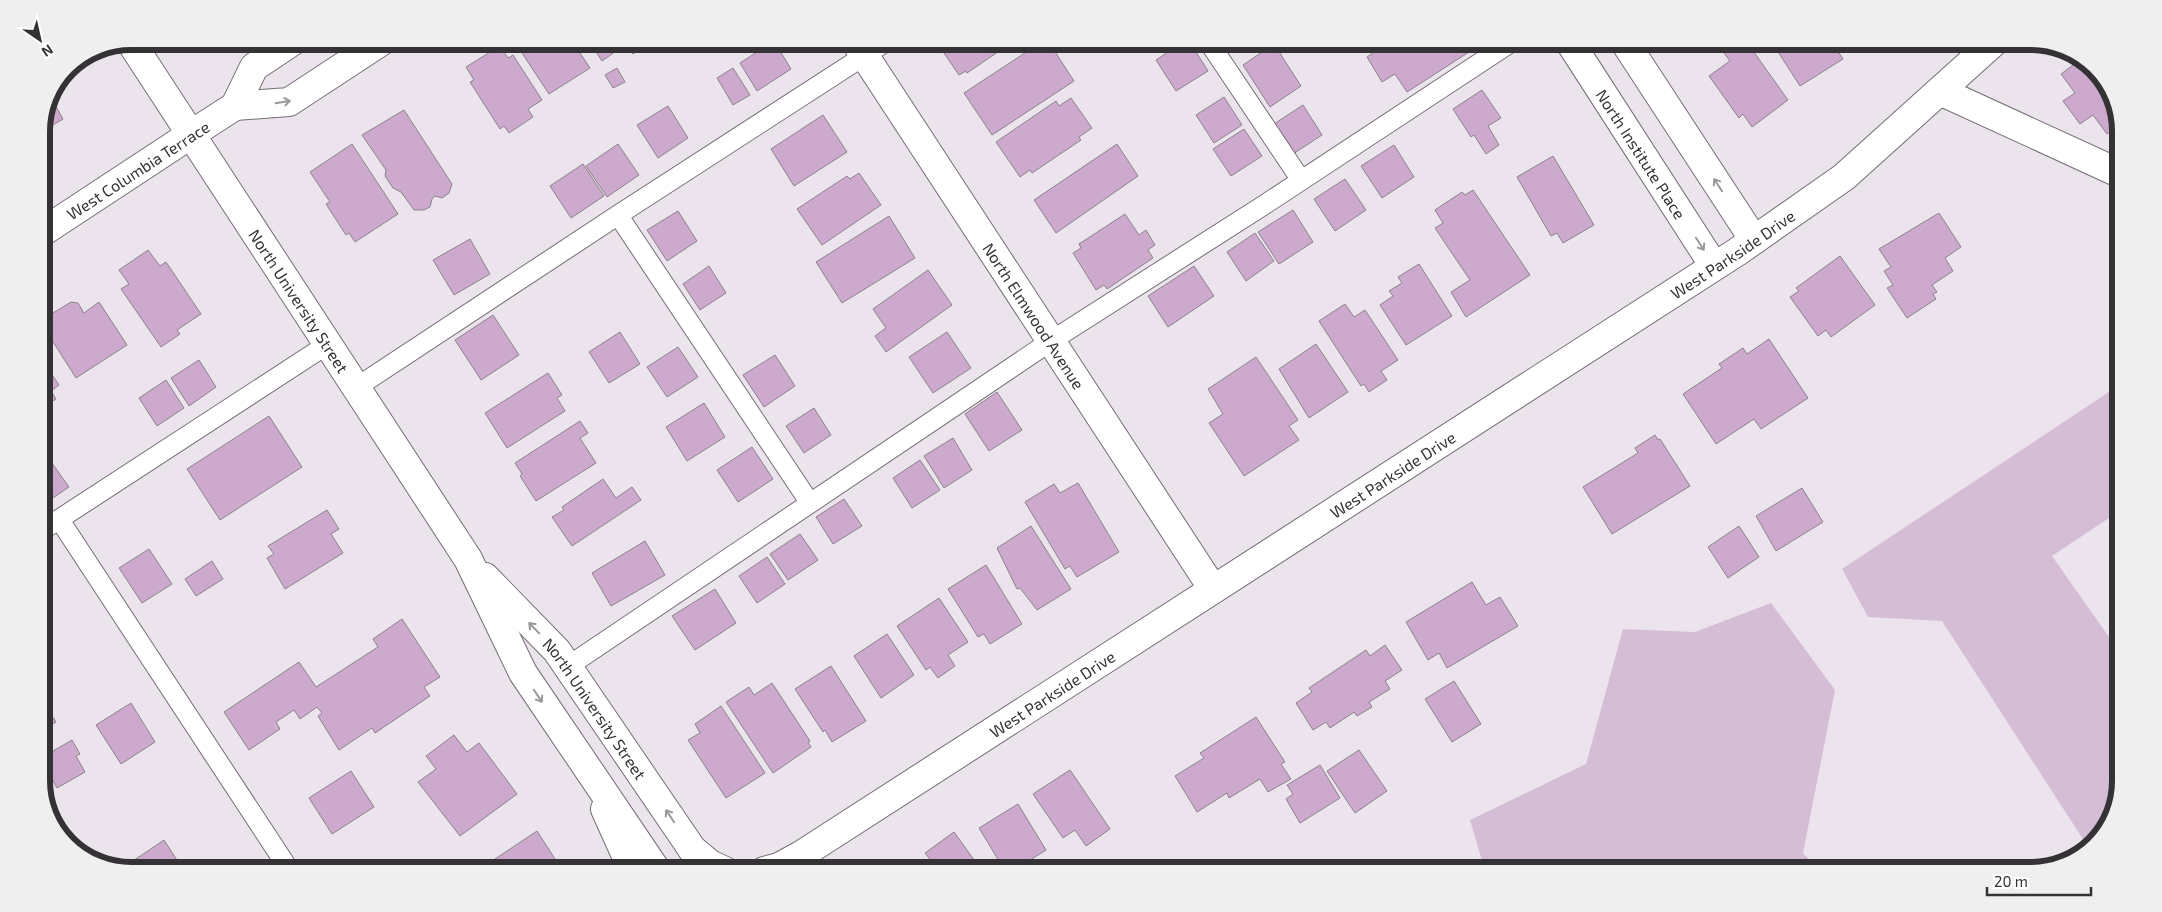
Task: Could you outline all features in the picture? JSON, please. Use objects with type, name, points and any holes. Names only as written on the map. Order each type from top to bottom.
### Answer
[{"type":"street","name":"North University Street","points":[[135,50],[468,559],[523,673],[651,862]]},
{"type":"street","points":[[235,106],[254,67],[280,50]]},
{"type":"street","name":"West Columbia Terrace","points":[[50,227],[235,106],[289,102],[368,50]]},
{"type":"street","name":"North Elmwood Avenue","points":[[861,50],[1213,589]]},
{"type":"street","name":"North Institute Place","points":[[1575,50],[1714,266]]},
{"type":"street","points":[[1630,50],[1754,240]]},
{"type":"street","name":"West Parkside Drive","points":[[788,862],[844,828],[1754,240],[1844,177],[1985,50]]},
{"type":"street","points":[[1940,92],[2112,170]]},
{"type":"street","name":"North University Street","points":[[468,559],[556,651],[701,862]]},
{"type":"street","points":[[583,762],[629,862]]},
{"type":"street","points":[[692,849],[708,862]]},
{"type":"lane","points":[[357,387],[618,215],[859,50]]},
{"type":"lane","points":[[1214,50],[1301,180]]},
{"type":"lane","points":[[567,667],[1051,341],[1500,50]]},
{"type":"lane","points":[[618,215],[810,503]]},
{"type":"lane","points":[[50,525],[328,344]]},
{"type":"lane","points":[[59,519],[284,862]]},
{"type":"shaded area","points":[[2112,390],[2112,516],[2052,556],[2112,641],[2112,781],[2110,797],[2106,812],[2101,821],[2084,842],[1942,621],[1868,617],[1842,569]]},
{"type":"shaded area","points":[[1771,603],[1835,690],[1803,853],[1812,862],[1482,862],[1470,820],[1586,764],[1623,629],[1695,632]]},
{"type":"building","points":[[494,50],[503,50],[508,58],[513,55],[542,100],[528,109],[533,117],[509,133],[504,126],[500,129],[470,82],[474,80],[466,67]]},
{"type":"building","points":[[520,50],[578,50],[590,68],[549,94]]},
{"type":"building","points":[[595,50],[618,50],[602,61]]},
{"type":"building","points":[[630,50],[638,50],[633,54]]},
{"type":"building","points":[[760,50],[779,50],[791,69],[757,91],[740,63]]},
{"type":"building","points":[[942,50],[1001,50],[967,73],[966,71],[959,75]]},
{"type":"building","points":[[1029,50],[1054,50],[1074,81],[992,135],[964,93]]},
{"type":"building","points":[[1171,50],[1195,50],[1208,71],[1176,91],[1156,60]]},
{"type":"building","points":[[1265,50],[1278,50],[1301,86],[1270,107],[1243,65]]},
{"type":"building","points":[[1377,50],[1468,50],[1469,52],[1407,92],[1395,74],[1382,82],[1367,57]]},
{"type":"building","points":[[1722,50],[1752,50],[1788,100],[1752,127],[1743,114],[1739,118],[1709,76],[1730,61]]},
{"type":"building","points":[[1777,50],[1837,50],[1843,59],[1800,86]]},
{"type":"building","points":[[2075,64],[2088,74],[2104,95],[2108,105],[2112,130],[2107,134],[2093,115],[2080,124],[2063,101],[2075,93],[2061,74]]},
{"type":"building","points":[[617,68],[625,82],[613,88],[605,75]]},
{"type":"building","points":[[733,68],[750,95],[733,105],[717,78]]},
{"type":"building","points":[[1482,90],[1501,118],[1488,126],[1499,145],[1486,154],[1474,135],[1471,137],[1453,109]]},
{"type":"building","points":[[1224,97],[1242,125],[1214,143],[1196,115]]},
{"type":"building","points":[[1071,98],[1092,128],[1079,137],[1081,140],[1032,173],[1030,170],[1020,177],[996,142],[1056,101],[1059,106]]},
{"type":"building","points":[[55,104],[63,119],[50,127]]},
{"type":"building","points":[[1303,105],[1322,135],[1293,154],[1274,124]]},
{"type":"building","points":[[668,106],[688,138],[658,158],[637,125]]},
{"type":"building","points":[[404,110],[452,184],[449,193],[442,198],[435,196],[430,207],[424,210],[414,210],[401,192],[393,188],[385,176],[386,170],[362,135]]},
{"type":"building","points":[[823,115],[847,152],[794,186],[771,149]]},
{"type":"building","points":[[1244,129],[1262,156],[1231,176],[1213,149]]},
{"type":"building","points":[[352,144],[398,214],[355,242],[349,233],[346,235],[326,204],[330,202],[310,172]]},
{"type":"building","points":[[618,144],[639,175],[607,197],[586,166]]},
{"type":"building","points":[[1117,144],[1138,176],[1056,233],[1034,200]]},
{"type":"building","points":[[1394,145],[1414,177],[1382,198],[1361,166]]},
{"type":"building","points":[[1553,156],[1594,225],[1563,243],[1557,233],[1551,236],[1517,177]]},
{"type":"building","points":[[583,164],[604,196],[571,218],[550,186]]},
{"type":"building","points":[[859,173],[881,205],[822,245],[797,209],[847,176],[850,179]]},
{"type":"building","points":[[1345,179],[1366,210],[1335,231],[1314,199]]},
{"type":"building","points":[[1473,190],[1530,275],[1466,317],[1451,292],[1470,280],[1435,228],[1443,223],[1435,210],[1462,192],[1465,195]]},
{"type":"building","points":[[1293,210],[1313,242],[1279,264],[1258,232]]},
{"type":"building","points":[[678,211],[697,241],[667,261],[647,230]]},
{"type":"building","points":[[1939,213],[1961,247],[1945,258],[1953,271],[1932,285],[1937,292],[1933,294],[1936,299],[1907,318],[1887,288],[1893,285],[1884,271],[1891,267],[1879,249]]},
{"type":"building","points":[[1125,214],[1139,235],[1146,230],[1155,245],[1148,250],[1153,258],[1107,289],[1104,285],[1096,290],[1073,253],[1081,248],[1079,244]]},
{"type":"building","points":[[889,216],[915,258],[842,303],[816,262]]},
{"type":"building","points":[[1255,233],[1274,261],[1246,281],[1227,252]]},
{"type":"building","points":[[470,239],[490,274],[454,295],[433,260]]},
{"type":"building","points":[[148,250],[160,266],[166,262],[201,314],[177,330],[180,334],[161,347],[121,289],[129,284],[119,270]]},
{"type":"building","points":[[1840,256],[1875,305],[1831,337],[1826,330],[1818,336],[1790,297],[1799,291],[1796,288]]},
{"type":"building","points":[[1419,264],[1452,316],[1406,345],[1380,305],[1393,296],[1389,291],[1402,283],[1398,277]]},
{"type":"building","points":[[709,266],[726,293],[700,310],[683,284]]},
{"type":"building","points":[[1194,266],[1214,296],[1168,327],[1148,296]]},
{"type":"building","points":[[928,270],[952,305],[886,352],[875,336],[886,328],[873,309]]},
{"type":"building","points":[[71,302],[78,303],[84,313],[99,302],[127,345],[76,378],[50,337],[50,315]]},
{"type":"building","points":[[1345,304],[1354,317],[1365,310],[1398,360],[1381,371],[1387,380],[1369,392],[1364,384],[1361,386],[1319,321]]},
{"type":"building","points":[[493,315],[519,355],[481,380],[455,340]]},
{"type":"building","points":[[620,332],[640,364],[609,383],[589,352]]},
{"type":"building","points":[[947,332],[971,368],[933,393],[909,357]]},
{"type":"building","points":[[1769,339],[1808,398],[1761,429],[1754,419],[1716,444],[1683,394],[1722,368],[1719,364],[1743,348],[1747,354]]},
{"type":"building","points":[[1316,344],[1348,392],[1309,418],[1279,369]]},
{"type":"building","points":[[678,347],[698,377],[667,397],[647,367]]},
{"type":"building","points":[[775,355],[795,386],[764,407],[743,375]]},
{"type":"building","points":[[1256,357],[1298,420],[1289,426],[1299,440],[1244,476],[1209,423],[1223,414],[1208,389]]},
{"type":"building","points":[[199,360],[216,387],[189,406],[171,378]]},
{"type":"building","points":[[50,372],[59,385],[51,391],[56,399],[50,403]]},
{"type":"building","points":[[548,373],[562,395],[557,398],[565,411],[507,448],[485,413]]},
{"type":"building","points":[[166,380],[184,408],[157,426],[139,398]]},
{"type":"building","points":[[997,392],[1022,430],[989,451],[965,414]]},
{"type":"building","points":[[704,403],[725,437],[687,461],[666,427]]},
{"type":"building","points":[[814,408],[831,435],[804,453],[786,426]]},
{"type":"building","points":[[269,416],[302,467],[220,520],[187,469]]},
{"type":"building","points":[[580,421],[588,433],[580,438],[596,463],[536,501],[520,476],[522,474],[515,463]]},
{"type":"building","points":[[1655,435],[1658,440],[1660,439],[1690,486],[1612,534],[1583,487],[1638,453],[1635,448]]},
{"type":"building","points":[[953,438],[972,470],[944,488],[924,456]]},
{"type":"building","points":[[752,447],[773,479],[738,502],[717,470]]},
{"type":"building","points":[[50,460],[69,487],[50,500]]},
{"type":"building","points":[[920,460],[940,490],[912,508],[893,478]]},
{"type":"building","points":[[603,479],[616,498],[632,487],[641,500],[572,546],[552,517],[564,510],[562,507]]},
{"type":"building","points":[[1078,483],[1119,552],[1077,577],[1070,566],[1065,569],[1025,502],[1054,484],[1060,493]]},
{"type":"building","points":[[1802,488],[1823,522],[1776,551],[1756,516]]},
{"type":"building","points":[[844,499],[862,526],[833,544],[816,517]]},
{"type":"building","points":[[327,510],[339,529],[331,534],[343,553],[285,589],[267,558],[274,554],[268,546]]},
{"type":"building","points":[[1031,526],[1071,589],[1037,610],[1020,588],[1017,589],[997,548]]},
{"type":"building","points":[[1739,526],[1759,557],[1728,578],[1708,547]]},
{"type":"building","points":[[800,534],[818,560],[788,580],[770,554]]},
{"type":"building","points":[[645,541],[665,575],[611,606],[592,573]]},
{"type":"building","points":[[149,549],[172,584],[142,603],[119,568]]},
{"type":"building","points":[[767,557],[785,584],[757,603],[739,576]]},
{"type":"building","points":[[212,561],[223,579],[196,596],[185,579]]},
{"type":"building","points":[[986,565],[1022,624],[990,644],[984,634],[978,637],[948,589]]},
{"type":"building","points":[[1472,582],[1486,605],[1500,597],[1518,626],[1447,668],[1439,653],[1428,660],[1406,622]]},
{"type":"building","points":[[715,589],[736,623],[695,650],[672,616]]},
{"type":"building","points":[[939,598],[968,642],[948,655],[955,666],[938,678],[930,667],[926,670],[897,626]]},
{"type":"building","points":[[402,619],[440,677],[424,687],[430,696],[375,733],[372,728],[339,750],[318,716],[322,713],[317,707],[300,719],[294,710],[276,722],[280,729],[249,750],[224,712],[299,662],[316,687],[378,647],[373,639]]},
{"type":"building","points":[[887,634],[914,675],[881,698],[854,656]]},
{"type":"building","points":[[1385,645],[1402,670],[1385,681],[1390,689],[1369,702],[1372,707],[1357,716],[1354,712],[1330,728],[1326,722],[1313,730],[1296,703],[1312,692],[1309,688],[1366,650],[1370,656]]},
{"type":"building","points":[[831,666],[866,721],[832,742],[825,730],[823,732],[795,689]]},
{"type":"building","points":[[1454,681],[1481,724],[1452,742],[1425,699]]},
{"type":"building","points":[[772,683],[810,741],[808,742],[811,747],[773,773],[726,702],[749,687],[754,695]]},
{"type":"building","points":[[131,703],[155,742],[121,764],[96,725]]},
{"type":"building","points":[[721,706],[765,773],[726,798],[688,740],[700,733],[695,724]]},
{"type":"building","points":[[50,713],[56,722],[50,726]]},
{"type":"building","points":[[1256,717],[1285,762],[1281,764],[1291,779],[1268,792],[1260,779],[1229,798],[1227,793],[1197,812],[1175,776],[1204,758],[1200,753]]},
{"type":"building","points":[[454,735],[467,752],[479,743],[517,794],[460,836],[418,782],[436,769],[426,756]]},
{"type":"building","points":[[72,740],[80,754],[76,756],[85,772],[57,788],[50,775],[50,753]]},
{"type":"building","points":[[1359,750],[1387,791],[1355,813],[1327,771]]},
{"type":"building","points":[[1320,765],[1340,798],[1300,823],[1286,799],[1293,794],[1287,785]]},
{"type":"building","points":[[1070,770],[1110,829],[1086,846],[1075,830],[1063,838],[1033,794]]},
{"type":"building","points":[[351,771],[374,807],[332,834],[309,798]]},
{"type":"building","points":[[1018,804],[1046,850],[1027,862],[1000,862],[979,828]]},
{"type":"building","points":[[537,831],[555,859],[550,862],[490,862]]},
{"type":"building","points":[[954,832],[976,862],[932,862],[925,853]]},
{"type":"building","points":[[164,840],[178,862],[131,862]]}]
